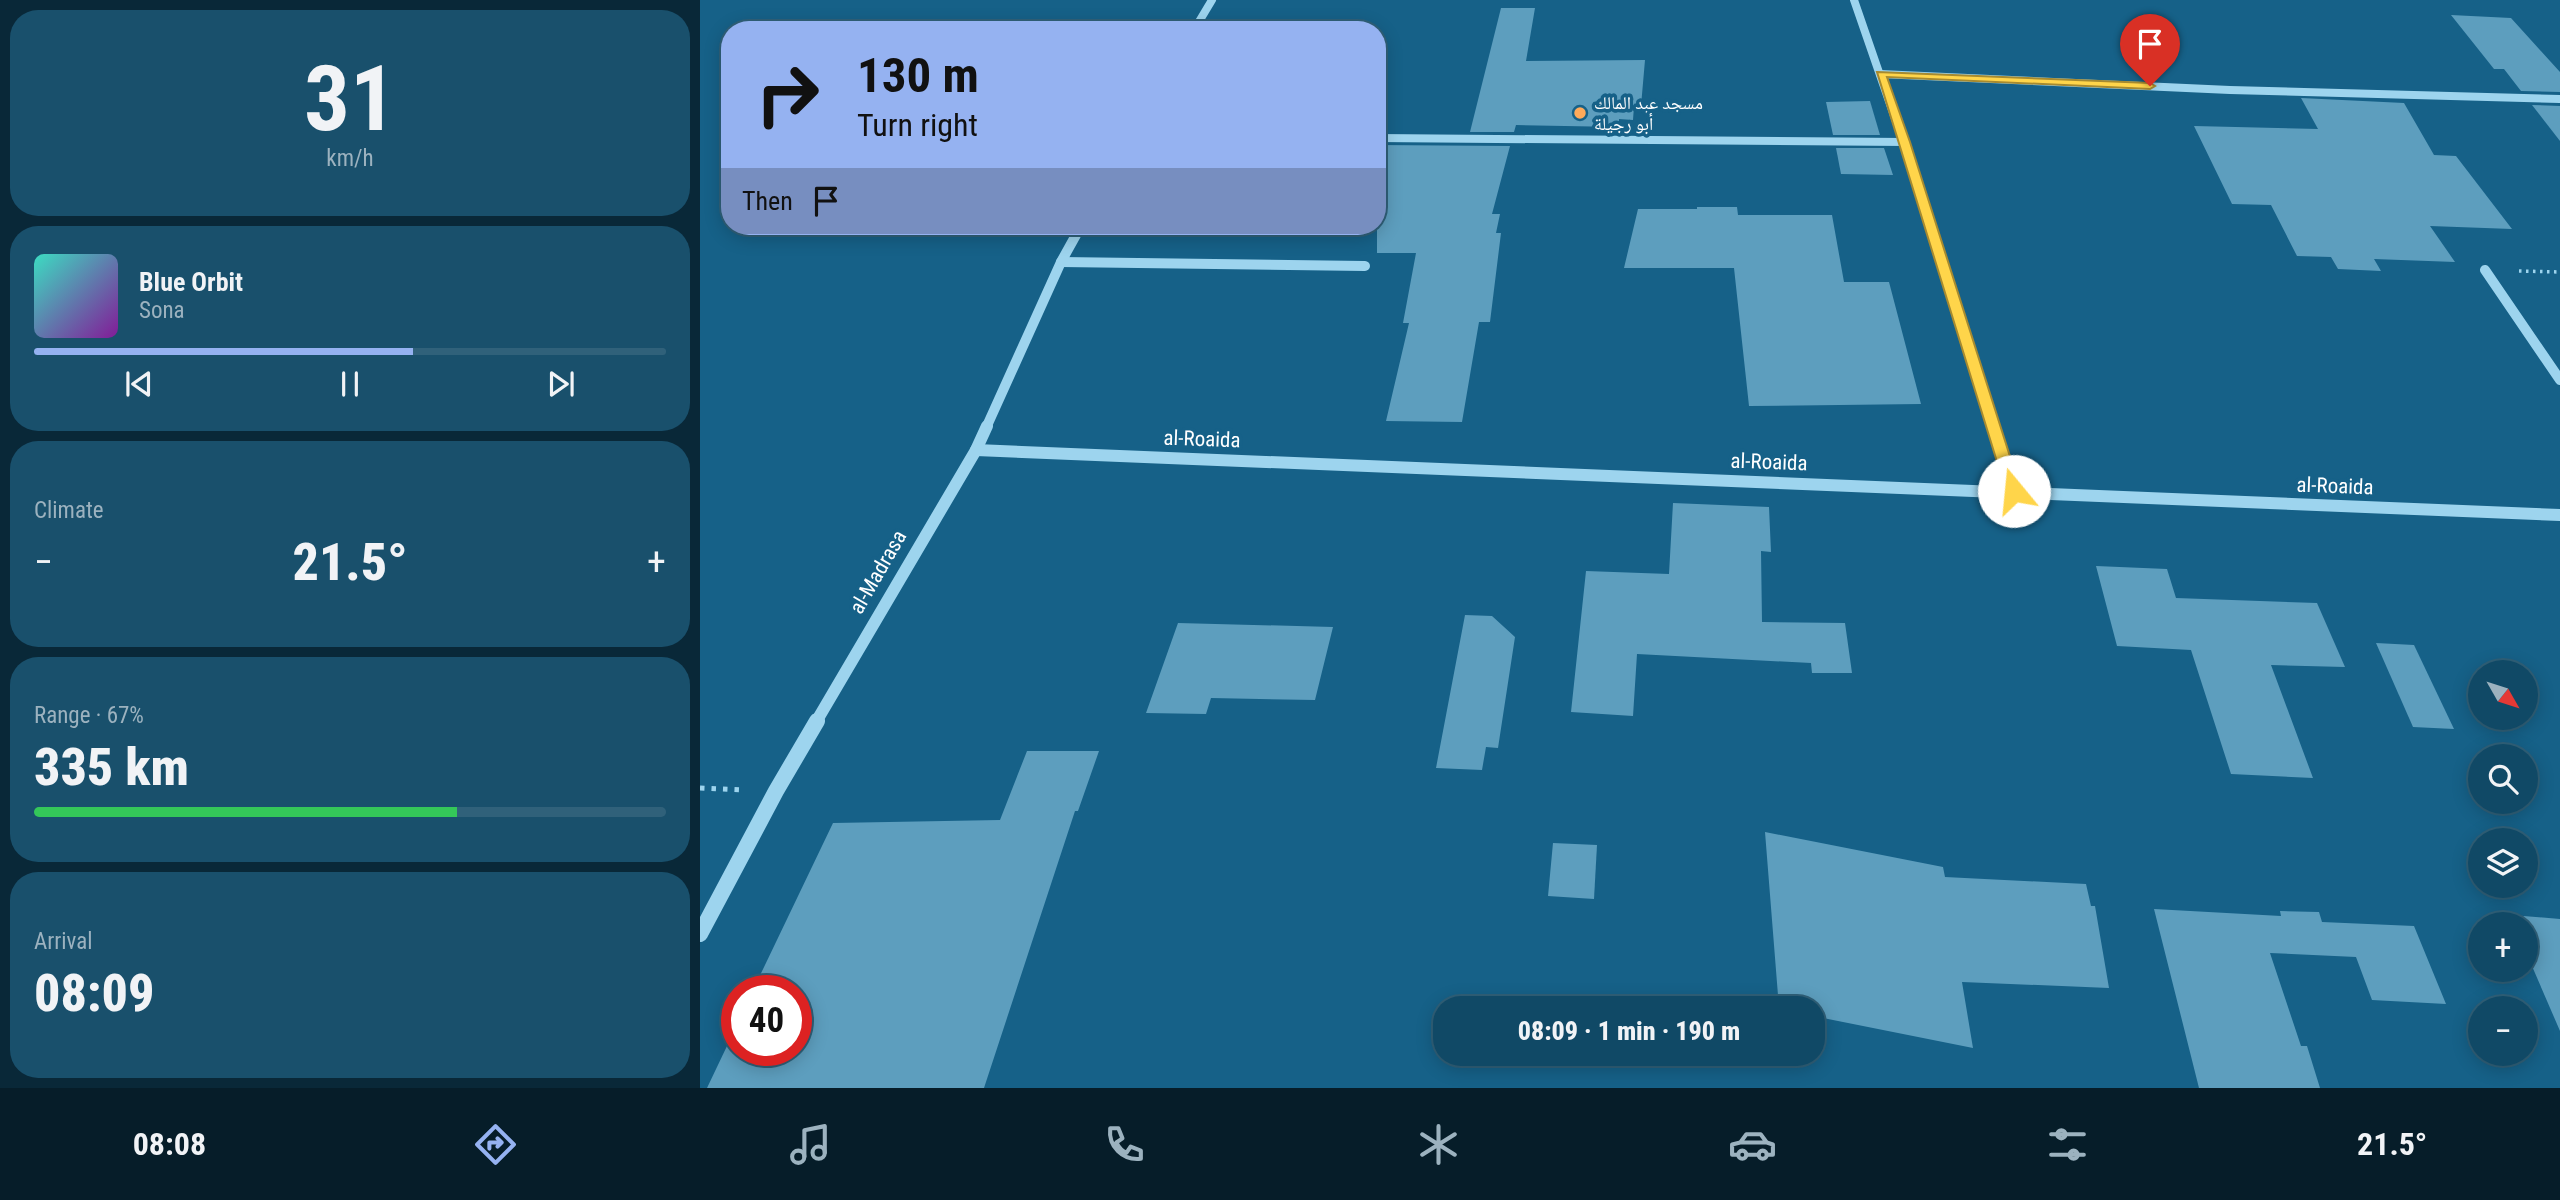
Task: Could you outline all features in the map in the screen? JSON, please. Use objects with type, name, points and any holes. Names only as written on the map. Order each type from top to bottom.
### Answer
[{"type":"street","points":[[1199,21],[1212,0]]},
{"type":"street","points":[[1854,0],[1905,142],[2014,491]]},
{"type":"street","points":[[1386,138],[1905,142]]},
{"type":"street","name":"al-Madrasa","points":[[700,934],[776,791],[976,450],[1061,262],[1077,235]]},
{"type":"street","points":[[1061,262],[1365,266]]},
{"type":"street","points":[[2485,270],[2560,380]]},
{"type":"street","name":"al-Roaida","points":[[976,450],[2560,514]]},
{"type":"lane","points":[[1880,74],[2230,90],[2560,99]]},
{"type":"path","points":[[700,788],[776,791]]},
{"type":"building","points":[[1501,8],[1535,8],[1526,61],[1645,60],[1641,106],[1634,106],[1633,120],[1619,119],[1619,127],[1516,125],[1514,132],[1470,132]]},
{"type":"building","points":[[2451,15],[2511,18],[2560,72],[2560,92],[2521,91],[2504,69],[2494,69]]},
{"type":"building","points":[[2301,98],[2404,103],[2434,155],[2456,156],[2512,229],[2430,226],[2455,262],[2374,259],[2381,271],[2338,269],[2331,257],[2297,256],[2271,205],[2232,204],[2194,126],[2318,129]]},
{"type":"building","points":[[1870,101],[1880,135],[1833,135],[1826,102]]},
{"type":"building","points":[[2532,105],[2560,106],[2560,141]]},
{"type":"building","points":[[1386,145],[1510,146],[1492,214],[1500,214],[1496,233],[1501,233],[1490,322],[1479,322],[1462,422],[1386,421],[1409,323],[1403,323],[1416,253],[1377,253],[1377,235],[1386,235]]},
{"type":"building","points":[[1836,148],[1884,148],[1893,175],[1841,174]]},
{"type":"building","points":[[1737,207],[1738,215],[1832,215],[1844,282],[1889,282],[1921,404],[1749,406],[1734,268],[1624,268],[1638,209]]},
{"type":"building","points":[[1673,503],[1769,507],[1771,552],[1761,551],[1762,622],[1845,623],[1852,673],[1812,673],[1811,663],[1637,654],[1633,716],[1571,712],[1586,571],[1669,574]]},
{"type":"building","points":[[2096,566],[2167,569],[2176,598],[2317,603],[2345,667],[2271,665],[2313,778],[2231,774],[2191,650],[2117,646]]},
{"type":"building","points":[[1465,615],[1492,616],[1515,637],[1498,748],[1486,747],[1482,770],[1436,768]]},
{"type":"building","points":[[1178,623],[1333,627],[1315,700],[1211,698],[1206,714],[1146,713]]},
{"type":"building","points":[[2376,643],[2414,645],[2454,729],[2413,727]]},
{"type":"building","points":[[1027,751],[1099,751],[1078,811],[1075,811],[984,1088],[707,1088],[721,1059],[721,1066],[812,1066],[812,975],[760,975],[833,823],[1000,820]]},
{"type":"building","points":[[1765,832],[1943,867],[1945,877],[2086,884],[2091,906],[2095,906],[2109,988],[1962,982],[1973,1048],[1825,1018],[1825,996],[1778,996]]},
{"type":"building","points":[[1553,843],[1597,845],[1594,899],[1548,896]]},
{"type":"building","points":[[2154,909],[2281,916],[2280,911],[2319,912],[2322,922],[2414,926],[2446,1004],[2372,1000],[2356,957],[2270,953],[2301,1046],[2307,1046],[2320,1088],[2199,1088]]},
{"type":"building","points":[[2538,917],[2560,919],[2560,1031],[2538,980]]},
{"type":"place","name":"مسجد عبد المالك أبو رجيلة","points":[[1580,113]]},
{"type":"route","points":[[2014,491],[1905,142],[1880,74],[2150,86]]}]
